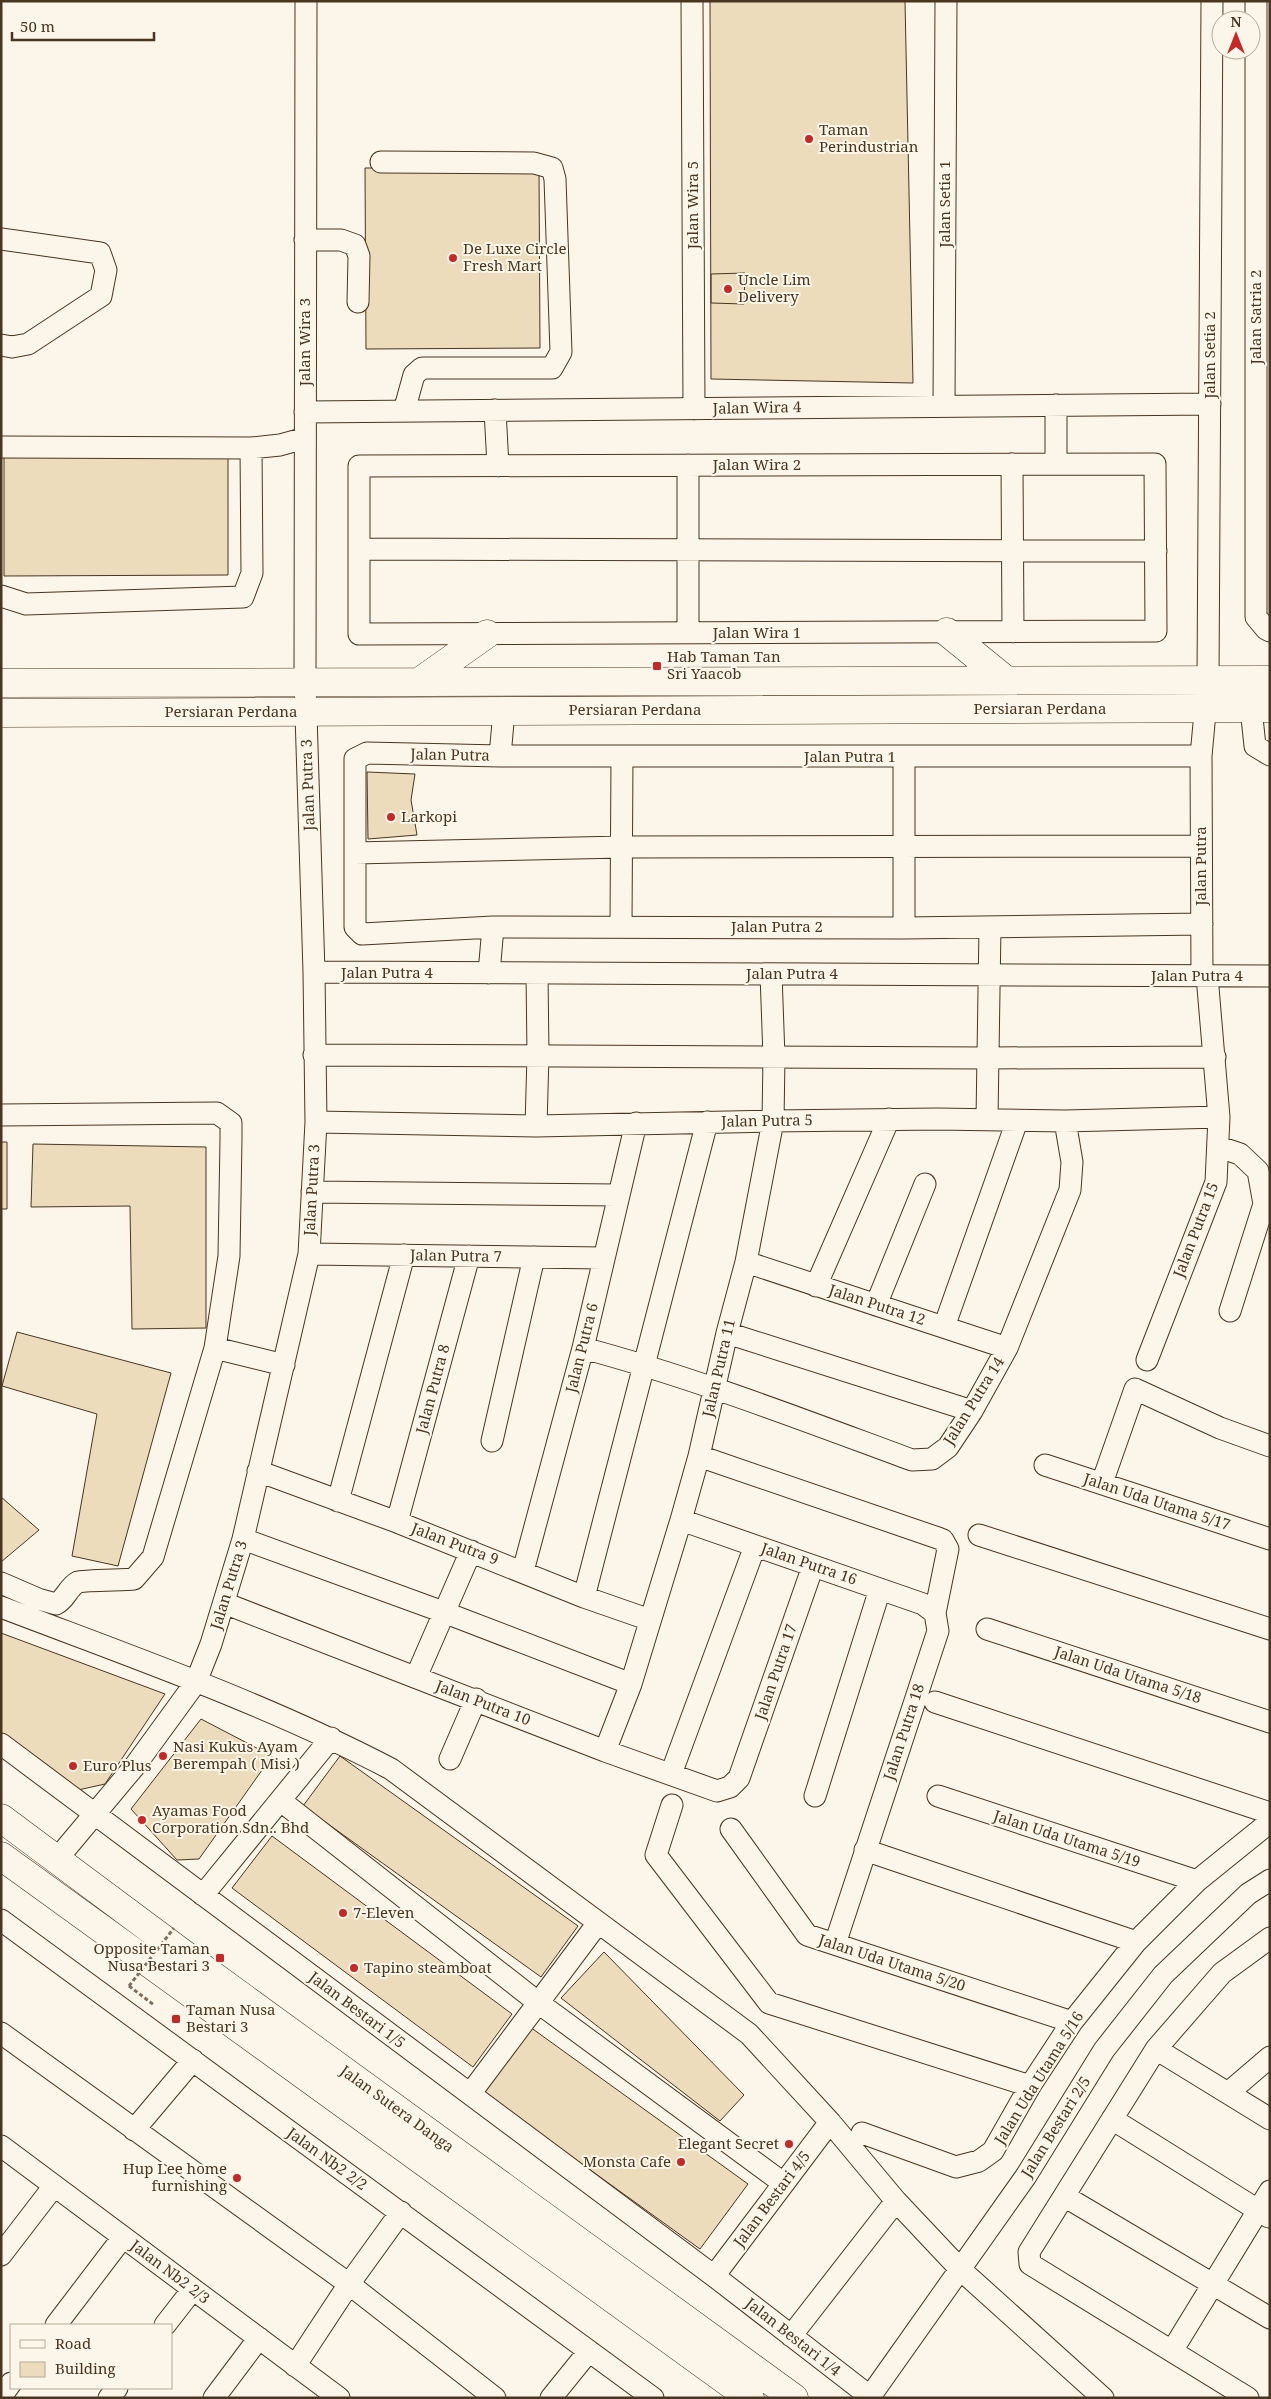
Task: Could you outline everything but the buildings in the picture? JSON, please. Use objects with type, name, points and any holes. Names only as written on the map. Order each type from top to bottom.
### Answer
[{"type":"main road","points":[[947,632],[1006,680]]},
{"type":"main road","points":[[419,682],[487,634]]},
{"type":"main road","name":"Persiaran Perdana","points":[[1,683],[1270,680]]},
{"type":"main road","name":"Persiaran Perdana","points":[[1,713],[1260,708]]},
{"type":"main road","name":"Jalan Sutera Danga","points":[[1,1818],[197,1964],[794,2398]]},
{"type":"main road","name":"Jalan Sutera Danga","points":[[1,1856],[750,2398]]},
{"type":"street","name":"Jalan Wira 3","points":[[305,682],[306,1]]},
{"type":"street","name":"Jalan Wira 5","points":[[692,1],[694,409]]},
{"type":"street","name":"Jalan Setia 1","points":[[944,406],[946,1]]},
{"type":"street","name":"Jalan Setia 2","points":[[1205,708],[1208,680],[1212,1]]},
{"type":"street","name":"Jalan Satria 2","points":[[1256,1],[1263,219],[1256,617],[1268,630]]},
{"type":"street","points":[[381,162],[534,163],[552,168],[555,179],[561,352],[552,368],[422,368],[414,375],[404,411]]},
{"type":"street","points":[[1,239],[100,253],[106,270],[101,296],[28,344],[12,347],[1,345]]},
{"type":"street","points":[[305,240],[341,240],[355,245],[359,256],[358,302]]},
{"type":"street","name":"Jalan Wira 4","points":[[305,412],[1210,404]]},
{"type":"street","points":[[1056,405],[1056,464]]},
{"type":"street","points":[[495,410],[498,466]]},
{"type":"street","points":[[1,447],[251,448],[280,445],[305,438]]},
{"type":"street","points":[[1,596],[26,604],[243,597],[252,573],[251,448]]},
{"type":"street","points":[[1012,464],[1013,632]]},
{"type":"street","name":"Jalan Wira 2","points":[[359,549],[359,466],[1155,464],[1156,551]]},
{"type":"street","points":[[688,465],[688,633]]},
{"type":"street","points":[[359,549],[1156,551]]},
{"type":"street","name":"Jalan Wira 1","points":[[359,549],[359,634],[1156,631],[1156,551]]},
{"type":"street","name":"Jalan Putra 3","points":[[57,1859],[134,1767],[196,1682],[224,1602],[243,1539],[309,1254],[316,1122],[314,972],[305,682]]},
{"type":"street","name":"Jalan Putra","points":[[1205,708],[1200,756],[1202,924],[1205,976]]},
{"type":"street","points":[[1260,708],[1255,746],[1270,755]]},
{"type":"street","name":"Jalan Putra","points":[[355,853],[355,759],[367,753],[500,756],[504,711]]},
{"type":"street","name":"Jalan Putra 1","points":[[500,756],[1200,756]]},
{"type":"street","points":[[621,926],[622,756]]},
{"type":"street","points":[[904,757],[904,928]]},
{"type":"street","points":[[355,853],[622,847],[1201,846]]},
{"type":"street","name":"Jalan Putra 2","points":[[355,853],[355,927],[362,934],[493,927],[904,928],[1202,924]]},
{"type":"street","points":[[489,973],[493,927]]},
{"type":"street","points":[[987,1119],[990,927]]},
{"type":"street","name":"Jalan Putra 4","points":[[314,972],[1270,976]]},
{"type":"street","points":[[536,1126],[538,1055],[537,974]]},
{"type":"street","name":"Jalan Putra 11","points":[[605,1751],[630,1684],[681,1520],[699,1456],[727,1333],[746,1262],[774,1120],[771,974]]},
{"type":"street","name":"Jalan Putra 15","points":[[1147,1360],[1216,1182],[1219,1117],[1215,1057],[1205,976]]},
{"type":"street","points":[[314,1055],[988,1058],[1215,1057]]},
{"type":"street","points":[[1,1115],[217,1113],[231,1123],[229,1256],[215,1348],[153,1556],[134,1579],[80,1582],[71,1587],[63,1600],[56,1604],[38,1599],[1,1583]]},
{"type":"street","name":"Jalan Putra 5","points":[[316,1122],[536,1126],[774,1120],[987,1119],[1064,1121],[1219,1117]]},
{"type":"street","points":[[816,1286],[889,1119]]},
{"type":"street","points":[[944,1327],[1017,1120]]},
{"type":"street","name":"Jalan Putra 14","points":[[583,1348],[645,1365],[714,1388],[912,1460],[932,1459],[948,1447],[972,1411],[1007,1348],[1070,1190],[1072,1162],[1064,1121]]},
{"type":"street","points":[[584,1597],[707,1122]]},
{"type":"street","name":"Jalan Putra 6","points":[[523,1571],[583,1348],[636,1123]]},
{"type":"street","points":[[1219,1147],[1240,1154],[1258,1171],[1264,1204],[1230,1310]]},
{"type":"street","points":[[876,1305],[925,1184]]},
{"type":"street","points":[[312,1192],[618,1195]]},
{"type":"street","name":"Jalan Putra 7","points":[[309,1254],[603,1258]]},
{"type":"street","points":[[338,1501],[404,1255]]},
{"type":"street","name":"Jalan Putra 8","points":[[397,1522],[470,1256]]},
{"type":"street","points":[[492,1441],[534,1257]]},
{"type":"street","name":"Jalan Putra 12","points":[[746,1262],[1007,1348]]},
{"type":"street","points":[[727,1333],[972,1411]]},
{"type":"street","points":[[215,1348],[284,1365]]},
{"type":"street","points":[[1102,1483],[1135,1389],[1220,1428],[1270,1446]]},
{"type":"street","name":"Jalan Putra 18","points":[[699,1456],[943,1540],[946,1545],[948,1554],[935,1613],[938,1631],[835,1944]]},
{"type":"street","name":"Jalan Uda Utama 5/17","points":[[1045,1465],[1270,1539]]},
{"type":"street","name":"Jalan Putra 9","points":[[258,1471],[397,1522],[584,1597],[650,1620]]},
{"type":"street","name":"Jalan Putra 16","points":[[681,1520],[923,1604],[935,1613]]},
{"type":"street","points":[[979,1536],[1270,1629]]},
{"type":"street","points":[[243,1539],[446,1613],[630,1684]]},
{"type":"street","points":[[671,1774],[755,1546]]},
{"type":"street","points":[[416,1677],[446,1613],[471,1551]]},
{"type":"street","name":"Jalan Putra 17","points":[[739,1778],[814,1566]]},
{"type":"street","points":[[815,1796],[880,1589]]},
{"type":"street","name":"Jalan Putra 10","points":[[224,1602],[605,1751],[717,1791],[730,1788],[739,1778]]},
{"type":"street","points":[[1,1607],[196,1682],[331,1738],[391,1769],[749,2034],[830,2122],[896,2201],[961,2270],[1103,2398]]},
{"type":"street","name":"Jalan Uda Utama 5/18","points":[[987,1629],[1270,1722]]},
{"type":"street","points":[[450,1759],[476,1699]]},
{"type":"street","points":[[935,1702],[1270,1813]]},
{"type":"street","points":[[203,1895],[331,1738]]},
{"type":"street","name":"Jalan Bestari 1/5","points":[[1,1744],[714,2276]]},
{"type":"street","name":"Jalan Uda Utama 5/19","points":[[938,1796],[1197,1881]]},
{"type":"street","points":[[281,1801],[540,2004],[783,2182]]},
{"type":"street","points":[[672,1805],[656,1855],[769,2003],[1030,2086]]},
{"type":"street","name":"Jalan Uda Utama 5/16","points":[[862,2133],[956,2167],[979,2161],[993,2151],[1030,2086],[1072,2022],[1136,1942],[1197,1881],[1270,1822]]},
{"type":"street","name":"Jalan Uda Utama 5/20","points":[[731,1829],[807,1935],[1072,2022]]},
{"type":"street","points":[[865,1850],[1136,1942]]},
{"type":"street","name":"Jalan Bestari 2/5","points":[[870,2398],[1026,2176],[1104,2050],[1162,1975],[1248,1894],[1270,1880]]},
{"type":"street","name":"Jalan Nb2 2/2","points":[[1,1920],[654,2398]]},
{"type":"street","points":[[470,2094],[540,2004],[598,1923]]},
{"type":"street","points":[[1248,2398],[1030,2264],[1029,2252],[1156,2049],[1222,1973],[1270,1938]]},
{"type":"street","points":[[1,2033],[349,2284],[495,2398]]},
{"type":"street","points":[[1156,2049],[1270,2119]]},
{"type":"street","points":[[1228,2093],[1270,2057]]},
{"type":"street","points":[[134,2130],[193,2060]]},
{"type":"street","points":[[1112,2119],[1264,2214]]},
{"type":"street","name":"Jalan Bestari 4/5","points":[[714,2276],[830,2122]]},
{"type":"street","name":"Jalan Nb2 2/3","points":[[1,2146],[259,2338],[333,2396]]},
{"type":"street","points":[[1,2255],[54,2186]]},
{"type":"street","points":[[1172,2351],[1213,2284],[1264,2214],[1270,2191]]},
{"type":"street","points":[[1064,2196],[1270,2318]]},
{"type":"street","points":[[791,2336],[896,2201]]},
{"type":"street","points":[[295,2366],[349,2284],[401,2212]]},
{"type":"street","points":[[57,2324],[123,2237]]},
{"type":"street","name":"Jalan Bestari 1/4","points":[[714,2276],[870,2398]]},
{"type":"street","points":[[166,2324],[193,2289]]},
{"type":"street","points":[[214,2398],[259,2338]]},
{"type":"street","points":[[551,2398],[589,2351]]},
{"type":"street","points":[[1,2396],[10,2384]]},
{"type":"path","points":[[156,2006],[129,1986],[174,1928]]},
{"type":"place","name":"Taman Perindustrian","points":[[809,139]]},
{"type":"place","name":"De Luxe Circle Fresh Mart","points":[[453,258]]},
{"type":"place","name":"Uncle Lim Delivery","points":[[728,289]]},
{"type":"place","name":"Hab Taman Tan Sri Yaacob","points":[[657,666]]},
{"type":"place","name":"Larkopi","points":[[391,817]]},
{"type":"place","name":"Nasi Kukus Ayam Berempah ( Misi )","points":[[163,1756]]},
{"type":"place","name":"Euro Plus","points":[[73,1766]]},
{"type":"place","name":"Ayamas Food Corporation Sdn.. Bhd","points":[[142,1820]]},
{"type":"place","name":"7-Eleven","points":[[343,1913]]},
{"type":"place","name":"Opposite Taman Nusa Bestari 3","points":[[220,1958]]},
{"type":"place","name":"Tapino steamboat","points":[[354,1968]]},
{"type":"place","name":"Taman Nusa Bestari 3","points":[[176,2019]]},
{"type":"place","name":"Elegant Secret","points":[[789,2144]]},
{"type":"place","name":"Monsta Cafe","points":[[681,2162]]},
{"type":"place","name":"Hup Lee home furnishing","points":[[237,2178]]}]
